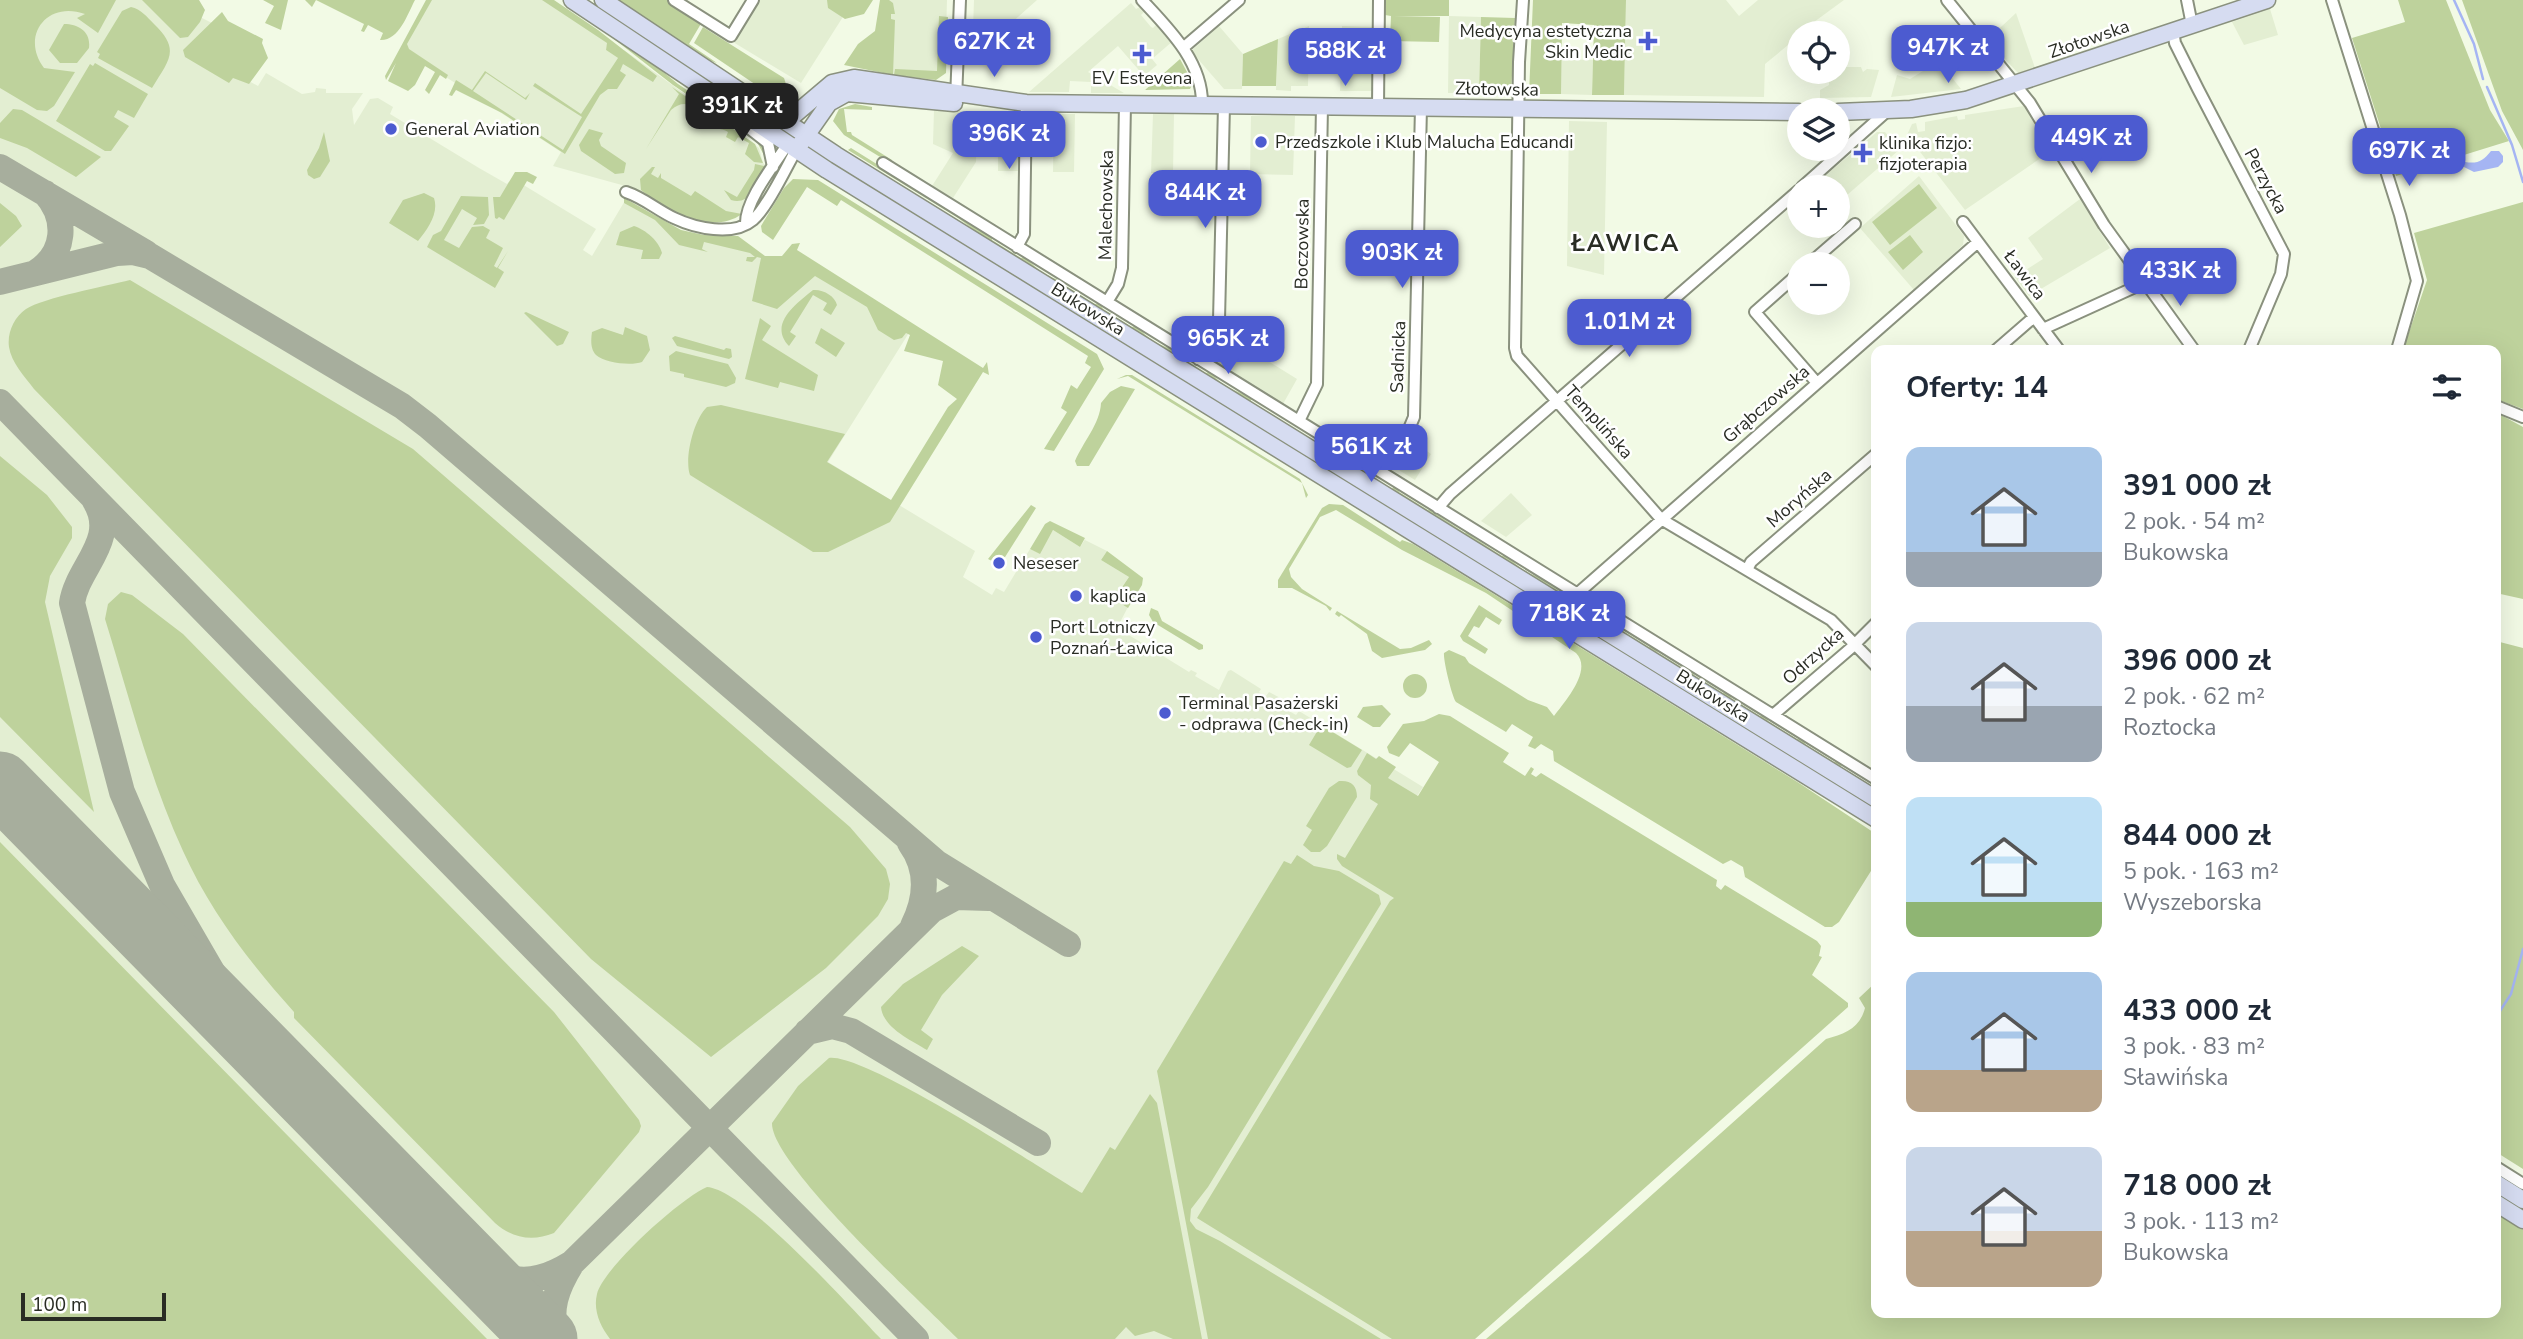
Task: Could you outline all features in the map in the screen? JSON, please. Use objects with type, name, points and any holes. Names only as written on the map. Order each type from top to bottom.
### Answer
[{"type":"main road","name":"Bukowska","points":[[572,0],[792,148],[1871,816]]},
{"type":"main road","name":"Bukowska","points":[[603,0],[836,155],[1871,796]]},
{"type":"main road","name":"Złotowska","points":[[1850,112],[1886,112],[1956,102],[2267,0]]},
{"type":"main road","name":"Złotowska","points":[[771,113],[793,116],[839,96],[855,93],[1014,105],[1026,103],[1787,112]]},
{"type":"main road","name":"Złotowska","points":[[792,148],[818,105]]},
{"type":"main road","points":[[818,105],[823,133],[836,155]]},
{"type":"main road","points":[[2501,1186],[2523,1200]]},
{"type":"main road","points":[[2501,1206],[2523,1220]]},
{"type":"street","points":[[674,0],[731,36],[753,0]]},
{"type":"street","points":[[956,99],[960,0]]},
{"type":"street","points":[[1142,0],[1183,48],[1200,82],[1202,105]]},
{"type":"street","points":[[1183,48],[1239,0]]},
{"type":"street","points":[[1378,107],[1379,0]]},
{"type":"street","name":"Templińska","points":[[1523,0],[1518,108],[1515,348],[1521,360],[1661,519],[1831,620],[1871,661]]},
{"type":"street","points":[[1947,0],[2030,103],[2079,185],[2144,284],[2190,345]]},
{"type":"street","points":[[2187,0],[2192,25]]},
{"type":"street","points":[[2332,0],[2397,202],[2417,281],[2398,345]]},
{"type":"street","name":"Perzycka","points":[[2173,31],[2175,43],[2192,78],[2284,254],[2281,274],[2251,345]]},
{"type":"street","points":[[1017,247],[1024,234],[1026,103]]},
{"type":"street","name":"Malechowska","points":[[1107,302],[1118,284],[1122,268],[1125,104]]},
{"type":"street","points":[[1198,359],[1219,320],[1224,105]]},
{"type":"street","name":"Boczowska","points":[[1299,421],[1317,384],[1322,106]]},
{"type":"street","name":"Sadnicka","points":[[1377,469],[1406,436],[1414,417],[1421,107]]},
{"type":"street","points":[[736,111],[745,125],[768,143],[778,170]]},
{"type":"street","points":[[1816,175],[1886,112]]},
{"type":"street","points":[[626,192],[642,198],[673,217],[698,226],[729,228],[746,224],[747,209],[792,148]]},
{"type":"street","name":"Bukowska","points":[[883,163],[1871,776]]},
{"type":"street","points":[[778,170],[797,164],[818,164]]},
{"type":"street","points":[[1438,508],[1450,494],[1787,200]]},
{"type":"street","name":"Ławica","points":[[1963,222],[2055,345]]},
{"type":"street","points":[[1824,252],[1855,224]]},
{"type":"street","name":"Grąbczowska","points":[[1577,594],[1978,242]]},
{"type":"street","points":[[1787,284],[1755,312],[1817,383]]},
{"type":"street","points":[[2043,329],[2144,284]]},
{"type":"street","points":[[2002,345],[2034,317]]},
{"type":"street","points":[[2501,408],[2523,417]]},
{"type":"street","name":"Moryńska","points":[[1746,569],[1871,458]]},
{"type":"street","name":"Odrzycka","points":[[1773,715],[1871,628]]},
{"type":"street","points":[[2501,1170],[2523,1184]]},
{"type":"shaded area","points":[[0,0],[166,0],[224,29],[231,71],[258,86],[266,73],[302,94],[315,92],[316,88],[326,89],[326,93],[363,93],[352,109],[354,125],[370,99],[378,98],[393,107],[390,114],[479,168],[507,184],[512,178],[596,229],[583,250],[592,256],[626,199],[675,232],[751,250],[804,284],[815,266],[912,328],[828,462],[975,551],[963,577],[992,595],[996,588],[1004,592],[1030,549],[1039,553],[1053,530],[1080,547],[1086,538],[1085,540],[1107,551],[1101,560],[1129,577],[1114,598],[1128,607],[1117,628],[1157,652],[1158,650],[1164,653],[1163,656],[1189,672],[1191,670],[1197,673],[1195,676],[1219,690],[1231,670],[1261,689],[1259,692],[1266,696],[1269,692],[1284,700],[1292,706],[1289,711],[1296,715],[1299,711],[1423,787],[1417,796],[1408,791],[1396,895],[1199,1218],[1396,1339],[0,1339]]},
{"type":"shaded area","points":[[430,0],[547,0],[608,42],[606,50],[618,58],[624,50],[759,148],[763,163],[768,167],[742,214],[721,222],[692,219],[629,187],[553,166],[561,152],[409,53],[406,43]]},
{"type":"shaded area","points":[[759,0],[827,0],[846,12],[801,83],[733,42]]},
{"type":"shaded area","points":[[881,0],[947,0],[945,72],[914,79],[879,71]]},
{"type":"shaded area","points":[[974,0],[1037,0],[972,58]]},
{"type":"shaded area","points":[[1626,0],[1726,0],[1739,16],[1758,0],[1844,0],[1815,21],[1787,21],[1787,46],[1765,64],[1764,97],[1624,95]]},
{"type":"shaded area","points":[[1131,3],[1136,9],[1142,6],[1146,10],[1141,15],[1151,27],[1158,23],[1173,41],[1152,59],[1157,65],[1144,76],[1118,46],[1088,72],[1124,93],[1091,93],[1091,82],[1070,81],[1069,92],[1029,92]]},
{"type":"shaded area","points":[[2270,9],[2278,35],[2244,45],[2232,22]]},
{"type":"shaded area","points":[[2016,13],[2035,68],[2018,73],[1987,40]]},
{"type":"shaded area","points":[[1449,16],[1481,17],[1479,93],[1448,93]]},
{"type":"shaded area","points":[[1219,26],[1243,54],[1242,89],[1224,89],[1191,51]]},
{"type":"shaded area","points":[[1309,26],[1308,86],[1291,86],[1291,91],[1276,90],[1278,39]]},
{"type":"shaded area","points":[[1342,26],[1373,27],[1372,91],[1340,91]]},
{"type":"shaded area","points":[[1561,59],[1593,60],[1592,95],[1561,94]]},
{"type":"shaded area","points":[[1850,67],[1861,67],[1863,72],[1867,69],[1879,70],[1871,97],[1820,98],[1820,90],[1829,85],[1850,84]]},
{"type":"shaded area","points":[[1945,69],[1961,89],[1891,97],[1897,75],[1910,79],[1923,71]]},
{"type":"shaded area","points":[[2024,106],[2051,151],[1965,210],[1907,135],[1912,124],[1916,123],[1918,132],[1925,131],[1925,122],[1957,116],[1958,120],[1965,119],[1965,115]]},
{"type":"shaded area","points":[[934,110],[977,112],[976,162],[953,198],[932,186],[953,153],[933,144]]},
{"type":"shaded area","points":[[1054,114],[1075,114],[1074,172],[1053,172]]},
{"type":"shaded area","points":[[1153,114],[1174,114],[1173,173],[1151,173]]},
{"type":"shaded area","points":[[1251,116],[1295,116],[1293,175],[1250,174]]},
{"type":"shaded area","points":[[1569,121],[1607,122],[1604,275],[1567,266]]},
{"type":"shaded area","points":[[1877,132],[1885,132],[1899,150],[1850,192],[1850,175],[1826,175],[1843,161],[1850,161],[1850,155]]},
{"type":"shaded area","points":[[998,134],[1020,135],[1020,171],[998,171]]},
{"type":"shaded area","points":[[1919,176],[1964,236],[1963,245],[1914,290],[1860,228]]},
{"type":"shaded area","points":[[2080,199],[2110,248],[2029,296],[2015,277],[2043,259],[2028,238]]},
{"type":"shaded area","points":[[1221,332],[1297,379],[1283,404],[1206,356]]},
{"type":"shaded area","points":[[1414,442],[1431,454],[1415,480],[1389,464]]},
{"type":"shaded area","points":[[1511,493],[1532,515],[1506,537],[1481,521]]},
{"type":"green space","points":[[0,0],[116,0],[98,33],[77,18],[85,14],[71,11],[49,16],[41,24],[36,33],[35,44],[37,56],[44,68],[75,72],[54,106],[47,111],[37,110],[0,88]]},
{"type":"green space","points":[[142,0],[199,0],[205,10],[200,22],[188,37],[180,38]]},
{"type":"green space","points":[[263,0],[288,0],[281,30],[265,23],[274,6]]},
{"type":"green space","points":[[305,0],[316,0],[312,7]]},
{"type":"green space","points":[[316,0],[415,0],[397,32],[380,40],[383,33],[368,25],[364,32],[361,31],[364,24]]},
{"type":"green space","points":[[426,0],[432,0],[407,44],[409,49],[448,75],[446,79],[440,75],[429,94],[425,90],[435,72],[425,66],[415,85],[408,91],[388,81],[396,63],[386,80],[385,76]]},
{"type":"green space","points":[[542,0],[554,0],[657,76],[653,82],[623,64],[620,71],[626,75],[617,89],[608,89],[600,95],[565,154],[502,113],[456,90],[452,96],[449,95],[456,80],[472,90],[485,71],[525,98],[530,93],[526,100],[486,73],[473,91],[563,150],[582,117],[533,86],[535,83],[581,114],[618,58],[606,50],[607,43]]},
{"type":"green space","points":[[558,0],[645,57],[678,84],[754,135],[764,145],[767,161],[757,142],[673,85],[600,28]]},
{"type":"green space","points":[[615,0],[667,0],[702,22],[689,44],[717,63],[700,57]]},
{"type":"green space","points":[[827,0],[873,0],[864,14],[845,19],[828,8]]},
{"type":"green space","points":[[880,0],[893,3],[895,14],[891,14],[891,19],[895,20],[893,75],[844,65],[858,44],[875,31]]},
{"type":"green space","points":[[1385,0],[1449,0],[1449,16],[1394,16],[1440,17],[1439,42],[1390,41],[1391,16],[1385,15]]},
{"type":"green space","points":[[1533,0],[1626,0],[1624,95],[1592,95],[1594,25],[1562,23],[1561,94],[1529,94]]},
{"type":"green space","points":[[2398,0],[2446,0],[2490,110],[2509,141],[2396,176],[2352,38],[2405,22]]},
{"type":"green space","points":[[2462,0],[2523,0],[2523,150],[2502,111]]},
{"type":"green space","points":[[131,7],[141,11],[154,24],[170,48],[167,62],[152,88],[98,58],[100,54],[97,52],[122,11]]},
{"type":"green space","points":[[222,12],[228,21],[263,39],[268,58],[249,84],[233,78],[229,83],[185,57],[183,50]]},
{"type":"green space","points":[[939,16],[948,17],[946,73],[936,80],[894,75],[895,69],[937,71]]},
{"type":"green space","points":[[1481,17],[1515,18],[1511,94],[1479,93]]},
{"type":"green space","points":[[64,24],[79,27],[88,38],[89,48],[77,63],[60,63],[49,50]]},
{"type":"green space","points":[[703,27],[784,78],[791,99],[788,103],[780,101],[694,43]]},
{"type":"green space","points":[[1278,39],[1276,86],[1242,86],[1243,54]]},
{"type":"green space","points":[[1180,59],[1193,83],[1190,89],[1145,90]]},
{"type":"green space","points":[[95,63],[148,94],[134,118],[118,110],[114,117],[129,126],[111,151],[105,151],[56,121],[90,64],[93,66]]},
{"type":"green space","points":[[672,87],[755,144],[763,163],[754,162],[745,154],[749,143],[738,137],[735,142],[726,137],[728,132],[709,124],[696,109],[685,104],[671,110],[646,149],[679,94]]},
{"type":"green space","points":[[855,104],[872,107],[872,110],[844,109],[847,132],[851,132],[892,160],[890,163],[844,135],[833,121],[839,109]]},
{"type":"green space","points":[[13,109],[22,110],[101,157],[76,177],[27,148],[0,138],[0,123]]},
{"type":"green space","points":[[589,129],[603,133],[599,140],[601,146],[626,163],[624,173],[615,174],[581,151],[579,145]]},
{"type":"green space","points":[[324,132],[330,161],[320,177],[314,179],[308,175],[307,170]]},
{"type":"green space","points":[[851,148],[992,236],[992,240],[1021,258],[1026,257],[1044,273],[1065,281],[1066,286],[1095,304],[1100,303],[1103,309],[1132,327],[1137,325],[1149,338],[1177,350],[1177,355],[1206,373],[1211,371],[1235,391],[1253,397],[1250,402],[1277,419],[990,242],[958,218],[848,150]]},
{"type":"green space","points":[[755,164],[768,167],[758,186],[744,199],[731,200],[724,190],[737,197]]},
{"type":"green space","points":[[655,167],[651,174],[658,178],[661,173],[661,178],[691,196],[695,191],[726,211],[742,214],[730,220],[703,222],[676,213],[641,190],[640,179]]},
{"type":"green space","points":[[515,172],[527,172],[537,177],[533,184],[527,181],[504,220],[499,217],[497,219],[493,197],[500,197]]},
{"type":"green space","points":[[793,179],[818,180],[1097,354],[1104,369],[1054,451],[1044,449],[1067,412],[1061,408],[1071,385],[1077,389],[1091,367],[1085,363],[1088,356],[841,200],[837,206],[807,187],[773,240],[762,232],[761,226],[784,188]]},
{"type":"green space","points":[[1919,184],[1937,208],[1890,245],[1872,222]]},
{"type":"green space","points":[[424,193],[434,198],[435,209],[429,226],[418,241],[389,223],[403,200]]},
{"type":"green space","points":[[461,196],[488,197],[489,215],[484,224],[473,225],[477,218],[462,209],[444,240],[459,248],[472,227],[483,226],[490,230],[486,238],[503,248],[494,266],[497,268],[508,251],[498,268],[504,272],[495,288],[427,247],[433,235],[441,231]]},
{"type":"green space","points":[[626,199],[681,230],[704,235],[738,236],[765,256],[782,256],[792,244],[800,243],[797,250],[983,368],[987,362],[989,375],[983,372],[890,522],[828,552],[813,552],[690,475],[688,459],[694,429],[707,407],[721,405],[845,434],[827,462],[891,500],[948,407],[957,399],[938,385],[943,361],[904,351],[910,335],[906,333],[902,338],[894,340],[878,330],[867,307],[815,276],[777,309],[752,301],[761,258],[757,257],[752,262],[746,261],[747,257],[755,257],[750,253],[704,242],[702,249],[708,252],[679,245],[655,220],[624,203]]},
{"type":"green space","points":[[2523,202],[2523,409],[2501,401],[2501,345],[2405,345],[2427,280],[2414,233]]},
{"type":"green space","points":[[0,203],[16,216],[22,226],[0,247]]},
{"type":"green space","points":[[634,226],[655,240],[662,253],[659,259],[641,259],[643,250],[616,245],[620,232]]},
{"type":"green space","points":[[1910,235],[1923,252],[1903,270],[1888,252]]},
{"type":"green space","points":[[130,280],[413,449],[850,827],[886,869],[890,884],[888,899],[878,916],[826,968],[711,1057],[591,959],[34,389],[19,369],[10,353],[9,336],[12,326],[22,312],[46,301]]},
{"type":"green space","points":[[813,290],[828,294],[837,305],[831,315],[823,310],[827,303],[813,295],[790,332],[796,336],[789,346],[783,338],[783,322],[792,308]]},
{"type":"green space","points":[[524,313],[569,332],[563,344],[557,346]]},
{"type":"green space","points":[[760,318],[771,326],[762,340],[818,375],[814,391],[780,382],[778,388],[745,379]]},
{"type":"green space","points":[[625,327],[647,336],[650,350],[642,362],[618,363],[605,360],[594,353],[592,332],[602,328],[623,335]]},
{"type":"green space","points":[[821,328],[845,343],[836,357],[815,343]]},
{"type":"green space","points":[[675,336],[724,350],[731,349],[732,357],[729,359],[677,346],[672,338]]},
{"type":"green space","points":[[676,351],[728,364],[736,378],[735,383],[726,387],[670,371],[669,356]]},
{"type":"green space","points":[[1126,375],[1132,375],[1300,479],[1302,483],[1128,376],[1117,379]]},
{"type":"green space","points":[[1121,386],[1135,389],[1089,466],[1077,466],[1075,461],[1094,426],[1101,403],[1110,392]]},
{"type":"green space","points":[[2501,415],[2523,427],[2523,599],[2501,594]]},
{"type":"green space","points":[[0,456],[47,495],[72,527],[72,538],[50,576],[45,602],[94,812],[0,717]]},
{"type":"green space","points":[[1366,474],[1392,489],[1395,485],[1399,492],[1428,510],[1432,508],[1436,514],[1465,533],[1469,531],[1473,537],[1502,556],[1506,554],[1524,570],[1546,579],[1547,583],[1575,601],[1583,601],[1583,606],[1612,624],[1619,624],[1620,629],[1649,647],[1656,647],[1657,652],[1686,670],[1693,670],[1694,675],[1723,693],[1730,693],[1731,698],[1760,716],[1767,716],[1768,721],[1797,739],[1804,739],[1805,744],[1834,762],[1841,762],[1841,767],[1871,785],[1871,788]]},
{"type":"green space","points":[[1358,486],[1871,803],[1871,809],[1356,489]]},
{"type":"green space","points":[[1329,504],[1343,505],[1400,542],[1402,540],[1413,544],[1799,783],[1871,831],[1871,871],[1839,922],[1832,927],[1825,927],[1745,877],[1743,867],[1731,860],[1723,864],[1554,761],[1553,751],[1541,744],[1535,749],[1528,746],[1533,737],[1512,724],[1506,732],[1456,702],[1444,657],[1444,653],[1449,650],[1465,657],[1469,663],[1528,700],[1547,707],[1554,716],[1576,685],[1579,676],[1580,660],[1576,653],[1486,593],[1402,550],[1336,510],[1320,517],[1289,569],[1291,577],[1302,589],[1332,608],[1330,611],[1326,606],[1292,588],[1278,588],[1278,580],[1322,508]]},
{"type":"green space","points":[[1031,505],[1036,508],[1000,565],[988,559]]},
{"type":"green space","points":[[1050,521],[1085,538],[1080,547],[1053,530],[1040,554],[1030,549],[1045,524]]},
{"type":"green space","points":[[1107,551],[1143,578],[1142,585],[1128,608],[1114,599],[1129,577],[1101,560]]},
{"type":"green space","points":[[121,592],[132,595],[183,634],[554,1012],[639,1120],[639,1132],[554,1233],[523,1237],[508,1232],[495,1223],[294,1018],[294,1012],[262,975],[218,915],[194,873],[171,823],[131,707],[105,619],[108,604]]},
{"type":"green space","points":[[1479,605],[1502,620],[1499,625],[1486,617],[1479,628],[1474,626],[1468,636],[1488,649],[1485,654],[1463,641],[1460,636]]},
{"type":"green space","points":[[1151,608],[1158,611],[1162,621],[1203,645],[1203,649],[1199,650],[1153,622],[1149,615]]},
{"type":"green space","points":[[1337,611],[1400,649],[1411,648],[1429,640],[1432,644],[1425,650],[1382,658],[1372,651],[1367,634],[1341,615],[1339,617],[1335,614]]},
{"type":"green space","points":[[2501,642],[2523,648],[2523,1169],[2501,1155]]},
{"type":"green space","points":[[1415,674],[1426,681],[1427,686],[1420,697],[1415,698],[1404,691],[1403,686],[1410,675]]},
{"type":"green space","points":[[1382,705],[1391,714],[1380,727],[1373,727],[1357,717],[1363,707]]},
{"type":"green space","points":[[1439,714],[1450,716],[1509,753],[1503,762],[1525,776],[1531,767],[1534,769],[1531,774],[1536,777],[1541,773],[1717,880],[1716,886],[1721,890],[1725,885],[1817,941],[1821,946],[1819,956],[1822,957],[1812,975],[1848,1003],[1848,1007],[1475,1339],[1392,1339],[1197,1218],[1394,898],[1342,866],[1337,859],[1337,854],[1345,858],[1378,804],[1370,799],[1371,785],[1358,775],[1357,771],[1367,753],[1376,759],[1379,756],[1396,767],[1388,778],[1418,796],[1439,762],[1410,743],[1399,757],[1389,753],[1387,747],[1403,724],[1424,721]]},
{"type":"green space","points":[[1321,725],[1362,750],[1351,767],[1347,768],[1309,745]]},
{"type":"green space","points":[[1339,781],[1352,784],[1357,797],[1327,846],[1320,852],[1311,852],[1303,845],[1312,830],[1306,826],[1329,788]]},
{"type":"green space","points":[[0,842],[487,1339],[0,1339]]},
{"type":"green space","points":[[1297,855],[1314,866],[1339,871],[1379,895],[1381,904],[1208,1187],[1191,1209],[1190,1221],[1196,1229],[1381,1339],[1208,1339],[1157,1071],[1284,861],[1291,864]]},
{"type":"green space","points":[[962,946],[979,956],[942,995],[921,1030],[933,1039],[927,1050],[892,1027],[881,1007],[903,984]]},
{"type":"green space","points":[[1871,987],[1871,1318],[2501,1318],[2501,1215],[2523,1228],[2523,1339],[1486,1339],[1588,1252],[1826,1039],[1855,1025],[1865,1008],[1859,998]]},
{"type":"green space","points":[[829,1058],[849,1061],[914,1092],[1082,1193],[1110,1147],[1115,1150],[1150,1094],[1157,1103],[1202,1339],[1173,1339],[1154,1331],[1135,1336],[1126,1327],[1115,1339],[958,1339],[821,1200],[778,1143],[772,1123],[798,1086]]},
{"type":"green space","points":[[707,1187],[724,1193],[771,1228],[881,1339],[610,1339],[597,1312],[597,1294],[602,1282],[662,1219]]},
{"type":"water","points":[[2491,151],[2499,151],[2503,156],[2503,162],[2498,167],[2474,172],[2462,166],[2465,162],[2480,161]]},
{"type":"waterway","points":[[2454,0],[2474,44],[2483,79]]},
{"type":"waterway","points":[[2487,87],[2512,145],[2523,182]]},
{"type":"waterway","points":[[2501,1009],[2511,994],[2523,949]]},
{"type":"taxiway","points":[[0,167],[146,253]]},
{"type":"taxiway","points":[[35,273],[53,256],[60,236],[57,214],[45,193]]},
{"type":"taxiway","points":[[0,282],[117,253],[133,252],[150,256],[402,406],[937,863],[1068,944]]},
{"type":"taxiway","points":[[0,402],[916,1339]]},
{"type":"taxiway","points":[[95,501],[101,515],[100,541],[75,590],[72,603],[122,792],[162,885],[253,1042]]},
{"type":"taxiway","points":[[910,843],[920,863],[924,884],[921,905],[913,926]]},
{"type":"taxiway","points":[[458,1250],[500,1275],[513,1279],[540,1278],[572,1263],[932,910],[956,897],[989,898]]},
{"type":"taxiway","points":[[807,1032],[832,1026],[851,1031],[1038,1143]]},
{"type":"taxiway","points":[[558,1339],[553,1319],[555,1300],[572,1263]]},
{"type":"runway","points":[[0,784],[545,1339]]},
{"type":"place","name":"Medycyna estetyczna Skin Medic","points":[[1648,41]]},
{"type":"place","name":"EV Estevena","points":[[1142,54]]},
{"type":"place","name":"General Aviation","points":[[391,129]]},
{"type":"place","name":"Przedszkole i Klub Malucha Educandi","points":[[1261,142]]},
{"type":"place","name":"klinika fizjo: fizjoterapia","points":[[1863,153]]},
{"type":"place","name":"Neseser","points":[[999,563]]},
{"type":"place","name":"kaplica","points":[[1076,596]]},
{"type":"place","name":"Port Lotniczy Poznań-Ławica","points":[[1036,637]]},
{"type":"place","name":"Terminal Pasażerski - odprawa (Check-in)","points":[[1165,713]]},
{"type":"district","name":"ŁAWICA","points":[[1626,243]]}]
